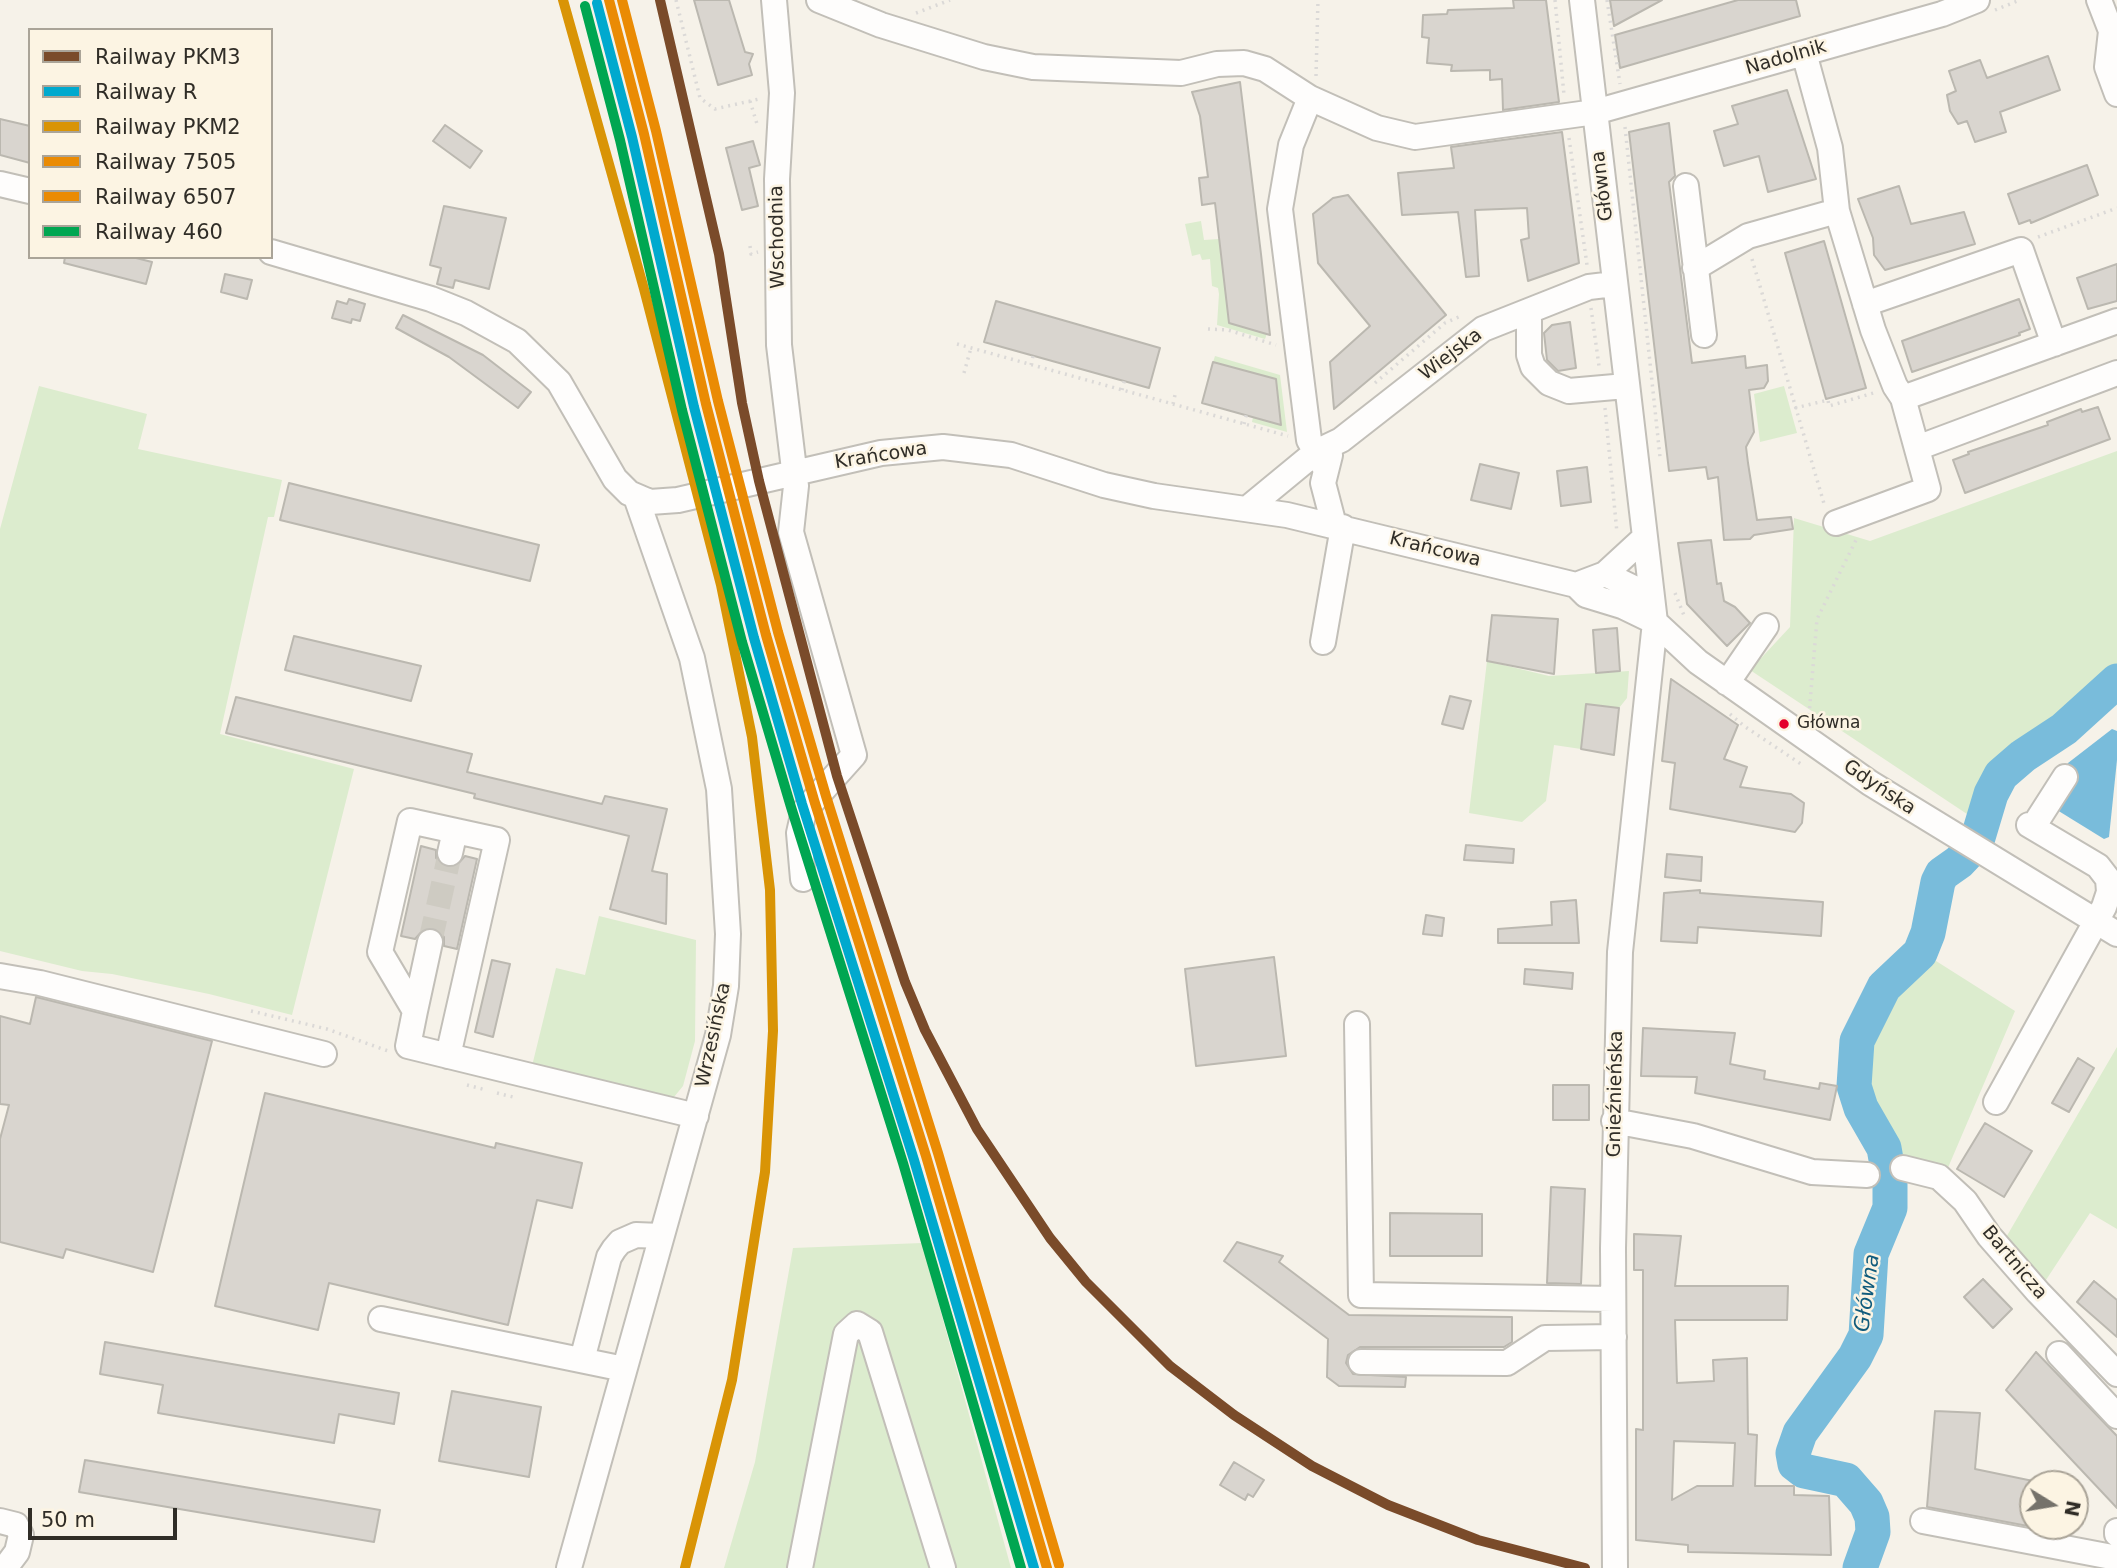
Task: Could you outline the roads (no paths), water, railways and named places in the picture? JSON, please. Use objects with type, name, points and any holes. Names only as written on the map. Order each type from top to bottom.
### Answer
[{"type":"street","name":"Wschodnia","points":[[774,0],[782,93],[777,179],[779,345],[795,472],[791,532],[854,755],[803,811],[799,833],[803,879]]},
{"type":"street","name":"Nadolnik","points":[[819,0],[881,25],[984,57],[1020,65],[1181,73],[1217,64],[1244,63],[1265,69],[1310,98],[1377,128],[1415,136],[1595,112],[1804,53],[1938,7],[1977,0]]},
{"type":"street","name":"Główna","points":[[1581,0],[1643,539],[1655,622]]},
{"type":"street","points":[[2099,0],[2111,31],[2108,68],[2117,94]]},
{"type":"street","points":[[1804,53],[1830,148],[1837,211],[1865,304],[1899,392],[1928,489],[1845,520]]},
{"type":"street","points":[[1310,98],[1291,145],[1280,209],[1309,440],[1338,526],[1323,642]]},
{"type":"street","points":[[0,184],[28,191]]},
{"type":"street","points":[[1686,186],[1704,335]]},
{"type":"street","points":[[1695,268],[1746,237],[1837,211]]},
{"type":"street","points":[[1865,304],[2021,250],[2054,344]]},
{"type":"street","points":[[273,253],[430,299],[466,313],[517,341],[559,382],[608,469],[624,490],[636,497]]},
{"type":"street","name":"Wiejska","points":[[1248,508],[1313,453],[1341,440],[1483,329],[1589,288],[1614,284]]},
{"type":"street","points":[[1529,311],[1529,355],[1533,367],[1549,383],[1569,391],[1626,386]]},
{"type":"street","points":[[1899,392],[2054,344],[2117,321]]},
{"type":"street","points":[[1917,448],[2117,373]]},
{"type":"street","name":"Krańcowa","points":[[636,497],[663,503],[908,449],[976,449],[1011,455],[1104,485],[1154,496],[1248,508],[1338,526],[1576,585],[1586,595],[1622,606],[1655,622]]},
{"type":"street","name":"Wrzesińska","points":[[569,1568],[718,1035],[726,986],[728,934],[719,789],[692,658],[636,497]]},
{"type":"street","points":[[1576,585],[1605,574],[1643,539]]},
{"type":"street","points":[[1605,574],[1636,589],[1655,622]]},
{"type":"street","name":"Gdyńska","points":[[1655,622],[1687,653],[1853,771],[1989,858],[2117,934]]},
{"type":"street","name":"Gnieźnieńska","points":[[1615,1568],[1614,1121],[1620,952],[1655,622]]},
{"type":"street","points":[[1727,683],[1766,626]]},
{"type":"street","points":[[1996,1102],[2096,921],[2109,892],[2104,872],[2031,826],[2065,777]]},
{"type":"street","points":[[415,1011],[380,952],[410,821],[453,842],[497,840],[448,1056]]},
{"type":"street","points":[[430,942],[408,1046],[696,1116]]},
{"type":"street","points":[[0,976],[40,983],[324,1054]]},
{"type":"street","points":[[1357,1024],[1361,1295],[1613,1299]]},
{"type":"street","points":[[1614,1121],[1693,1136],[1812,1172],[1867,1175]]},
{"type":"street","name":"Bartnicza","points":[[1903,1168],[1939,1177],[1965,1201],[1989,1236],[2038,1292],[2117,1374]]},
{"type":"street","points":[[582,1360],[608,1257],[620,1242],[636,1235],[661,1236]]},
{"type":"street","points":[[381,1319],[624,1369]]},
{"type":"street","points":[[800,1568],[846,1334],[856,1324],[870,1332],[943,1568]]},
{"type":"street","points":[[1361,1362],[1507,1363],[1545,1338],[1614,1337]]},
{"type":"street","points":[[2059,1354],[2117,1416]]},
{"type":"street","points":[[0,1521],[16,1525],[21,1535],[16,1552],[3,1568]]},
{"type":"street","points":[[1923,1521],[2117,1558]]},
{"type":"water","points":[[2112,729],[2117,731],[2117,760],[2109,837],[2104,839],[2057,810],[2062,775],[2068,763]]},
{"type":"waterway","name":"Główna","points":[[1860,1568],[1873,1532],[1872,1517],[1866,1503],[1846,1480],[1804,1471],[1795,1464],[1793,1453],[1800,1433],[1855,1357],[1866,1335],[1871,1254],[1890,1208],[1890,1182],[1884,1148],[1861,1108],[1854,1086],[1857,1041],[1884,987],[1920,953],[1928,933],[1938,882],[1942,874],[1959,862],[1976,844],[1991,794],[2001,775],[2023,756],[2064,729],[2117,681]]},
{"type":"tunnel","points":[[430,942],[450,853]]},
{"type":"rail line","name":"PKM2","points":[[563,0],[644,289],[721,585],[752,737],[770,890],[773,1031],[765,1172],[732,1380],[685,1568]]},
{"type":"rail line","name":"7505","points":[[609,0],[644,134],[706,404],[766,635],[814,800],[926,1156],[1047,1568]]},
{"type":"rail line","name":"6507","points":[[622,0],[656,131],[718,401],[778,632],[826,796],[938,1153],[1059,1565]]},
{"type":"rail line","name":"PKM3","points":[[660,0],[719,254],[742,403],[759,481],[837,776],[905,982],[925,1030],[977,1129],[1050,1238],[1086,1282],[1170,1366],[1234,1415],[1312,1466],[1388,1505],[1478,1540],[1585,1568]]},
{"type":"rail line","name":"R","points":[[597,3],[632,137],[694,407],[754,638],[802,804],[914,1160],[1034,1568]]},
{"type":"rail line","name":"460","points":[[585,6],[620,140],[682,410],[742,642],[903,1163],[1021,1568]]},
{"type":"place","name":"Główna","points":[[1784,724]]}]
